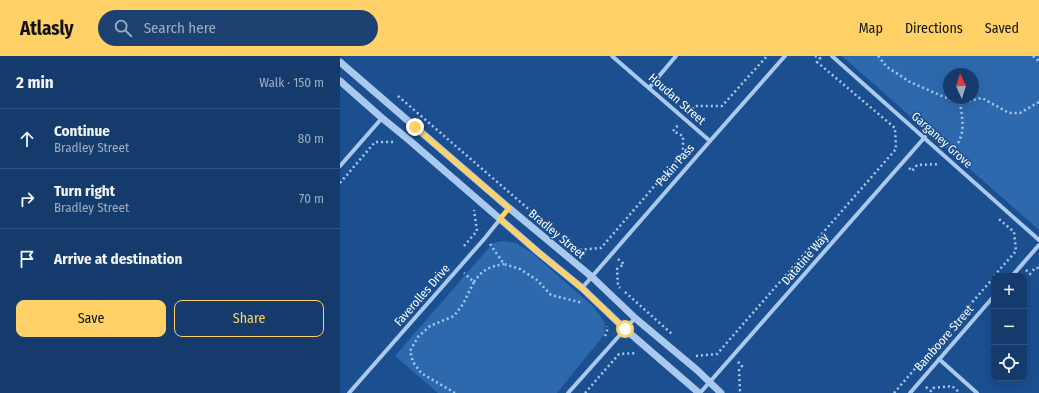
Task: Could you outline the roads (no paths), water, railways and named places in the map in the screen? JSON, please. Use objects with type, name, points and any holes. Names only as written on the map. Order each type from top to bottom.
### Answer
[{"type":"street","name":"Houdan Street","points":[[612,56],[710,141]]},
{"type":"street","points":[[649,88],[676,56]]},
{"type":"street","name":"Pekin Pass","points":[[582,288],[785,56]]},
{"type":"street","name":"Garganey Grove","points":[[832,56],[925,137],[1039,240]]},
{"type":"street","name":"Bradley Street","points":[[340,62],[509,208],[592,277],[635,318],[690,364],[721,393]]},
{"type":"street","points":[[340,81],[538,252],[582,288],[625,329],[699,393]]},
{"type":"street","points":[[340,166],[382,118]]},
{"type":"street","name":"Datatine Way","points":[[699,393],[925,137]]},
{"type":"street","name":"Faverolles Drive","points":[[349,393],[459,269],[509,208]]},
{"type":"street","points":[[1015,273],[1039,245]]},
{"type":"street","name":"Bamboore Street","points":[[910,393],[991,299]]},
{"type":"street","points":[[568,393],[635,318]]},
{"type":"street","points":[[939,359],[977,393]]}]
